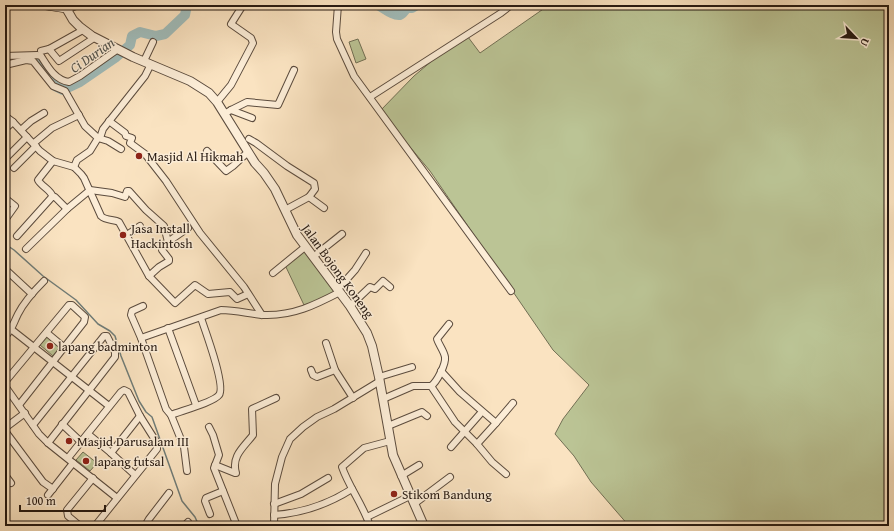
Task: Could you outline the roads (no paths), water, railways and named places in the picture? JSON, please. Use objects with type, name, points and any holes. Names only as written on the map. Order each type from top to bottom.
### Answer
[{"type":"main road","points":[[46,5],[62,7],[76,5]]},
{"type":"street","points":[[5,11],[8,5]]},
{"type":"street","points":[[217,102],[231,85],[253,43],[251,38],[231,24],[243,5]]},
{"type":"street","points":[[338,5],[336,32],[337,39],[351,71],[512,291]]},
{"type":"street","points":[[370,97],[501,13],[511,5]]},
{"type":"street","name":"Jalan Bojong Koneng","points":[[62,7],[83,30],[94,38],[200,87],[209,93],[227,112],[248,152],[275,189],[290,223],[305,247],[350,306],[370,340],[380,379],[393,455],[424,526]]},
{"type":"street","points":[[41,51],[49,49],[83,30]]},
{"type":"street","points":[[49,49],[59,61],[94,38]]},
{"type":"street","points":[[74,167],[77,160],[90,151],[103,129],[144,76],[153,42]]},
{"type":"street","points":[[5,56],[37,54],[56,77],[69,82],[120,50]]},
{"type":"street","points":[[5,65],[26,60],[33,61],[53,86],[64,91],[85,126],[99,138],[121,149]]},
{"type":"street","points":[[227,112],[247,102],[278,105],[294,70]]},
{"type":"street","points":[[227,112],[252,118]]},
{"type":"street","points":[[21,130],[31,121],[44,113]]},
{"type":"street","points":[[14,168],[52,128],[78,115]]},
{"type":"street","points":[[5,116],[28,137],[40,152],[53,161],[74,167],[84,178],[102,217],[119,222],[149,276],[175,303],[195,285],[208,294],[230,292],[237,300],[248,294]]},
{"type":"street","points":[[109,121],[125,133],[126,136],[132,138],[130,144],[145,154],[166,181],[200,233],[248,294],[262,315]]},
{"type":"street","points":[[5,129],[12,122]]},
{"type":"street","points":[[5,159],[28,137]]},
{"type":"street","points":[[250,140],[314,183],[315,189],[308,197],[285,210]]},
{"type":"street","points":[[207,152],[226,171],[234,166],[248,152]]},
{"type":"street","points":[[53,161],[38,180],[49,190],[53,197],[55,197],[67,209]]},
{"type":"street","points":[[26,249],[67,209],[90,190],[112,193],[124,197],[129,191],[146,210],[164,226],[168,242]]},
{"type":"street","points":[[17,236],[53,197]]},
{"type":"street","points":[[308,197],[324,208]]},
{"type":"street","points":[[5,198],[15,206],[5,220]]},
{"type":"street","points":[[127,235],[140,226]]},
{"type":"street","points":[[149,276],[169,259],[162,250],[162,246],[188,228]]},
{"type":"street","points":[[313,257],[342,234]]},
{"type":"street","points":[[273,273],[305,247]]},
{"type":"street","points":[[141,338],[221,310],[234,310],[262,315],[284,315],[298,311],[339,291],[366,253]]},
{"type":"street","points":[[5,269],[32,294]]},
{"type":"street","points":[[5,337],[12,330],[18,314],[32,294],[44,281]]},
{"type":"street","points":[[350,306],[370,287],[375,289],[383,281],[390,287]]},
{"type":"street","points":[[19,405],[84,322],[85,317],[72,305],[69,305],[35,348],[5,382],[19,405],[39,434],[48,443],[117,498]]},
{"type":"street","points":[[143,306],[130,312],[141,338],[166,409],[171,415],[184,447],[187,471]]},
{"type":"street","points":[[171,415],[218,396],[221,392],[220,376],[201,318]]},
{"type":"street","points":[[431,386],[436,381],[441,371],[445,358],[437,339],[449,324]]},
{"type":"street","points":[[168,328],[196,405]]},
{"type":"street","points":[[12,330],[109,406]]},
{"type":"street","points":[[46,333],[64,348]]},
{"type":"street","points":[[33,425],[104,336],[107,336],[115,357],[48,443]]},
{"type":"street","points":[[326,343],[335,370],[353,398]]},
{"type":"street","points":[[274,526],[275,484],[282,457],[290,439],[317,417],[353,398],[380,379],[412,367]]},
{"type":"street","points":[[311,370],[313,375],[317,377],[335,370]]},
{"type":"street","points":[[441,371],[460,392],[496,423]]},
{"type":"street","points":[[383,399],[413,386],[431,386]]},
{"type":"street","points":[[431,386],[455,422],[477,444],[492,462],[506,474]]},
{"type":"street","points":[[68,458],[121,392],[124,390],[128,392],[140,416],[157,443],[157,446],[154,453],[94,526]]},
{"type":"street","points":[[215,466],[235,473],[236,472],[235,460],[242,447],[252,435],[252,409],[276,398]]},
{"type":"street","points":[[477,444],[513,403]]},
{"type":"street","points":[[388,426],[422,412],[427,416]]},
{"type":"street","points":[[5,428],[25,413]]},
{"type":"street","points":[[451,447],[480,414]]},
{"type":"street","points":[[112,453],[140,416]]},
{"type":"street","points":[[62,424],[81,442]]},
{"type":"street","points":[[209,427],[219,456],[214,468],[237,526]]},
{"type":"street","points":[[5,431],[42,482],[53,489]]},
{"type":"street","points":[[88,434],[112,453],[135,475]]},
{"type":"street","points":[[370,526],[367,517],[342,468],[343,465],[364,448],[390,442]]},
{"type":"street","points":[[48,495],[73,463]]},
{"type":"street","points":[[401,476],[419,466]]},
{"type":"street","points":[[5,475],[11,483]]},
{"type":"street","points":[[80,526],[68,516],[67,510],[93,478]]},
{"type":"street","points":[[274,504],[301,494],[328,478]]},
{"type":"street","points":[[367,517],[412,500],[450,478]]},
{"type":"street","points":[[274,515],[310,510],[341,496],[352,489]]},
{"type":"street","points":[[210,514],[205,501],[206,498],[223,491]]},
{"type":"street","points":[[145,526],[169,493]]},
{"type":"waterway","name":"Ci Durian","points":[[5,61],[30,58],[39,60],[55,86],[63,90],[80,82],[115,58],[130,45],[132,36],[140,32],[156,36],[165,34],[185,15],[187,5]]},
{"type":"waterway","name":"Ci Durian","points":[[378,5],[397,15],[403,13],[407,8],[412,8],[417,5]]},
{"type":"waterway","points":[[5,244],[14,250],[43,276],[76,300],[98,324],[110,331],[115,336],[121,356],[139,401],[146,412],[152,417],[182,501],[195,517],[199,526]]},
{"type":"place","name":"Masjid Al Hikmah","points":[[139,156]]},
{"type":"place","name":"Jasa Install Hackintosh","points":[[123,235]]},
{"type":"place","name":"lapang badminton","points":[[50,346]]},
{"type":"place","name":"Masjid Darusalam III","points":[[69,441]]},
{"type":"place","name":"lapang futsal","points":[[86,461]]},
{"type":"place","name":"Stikom Bandung","points":[[394,494]]}]
